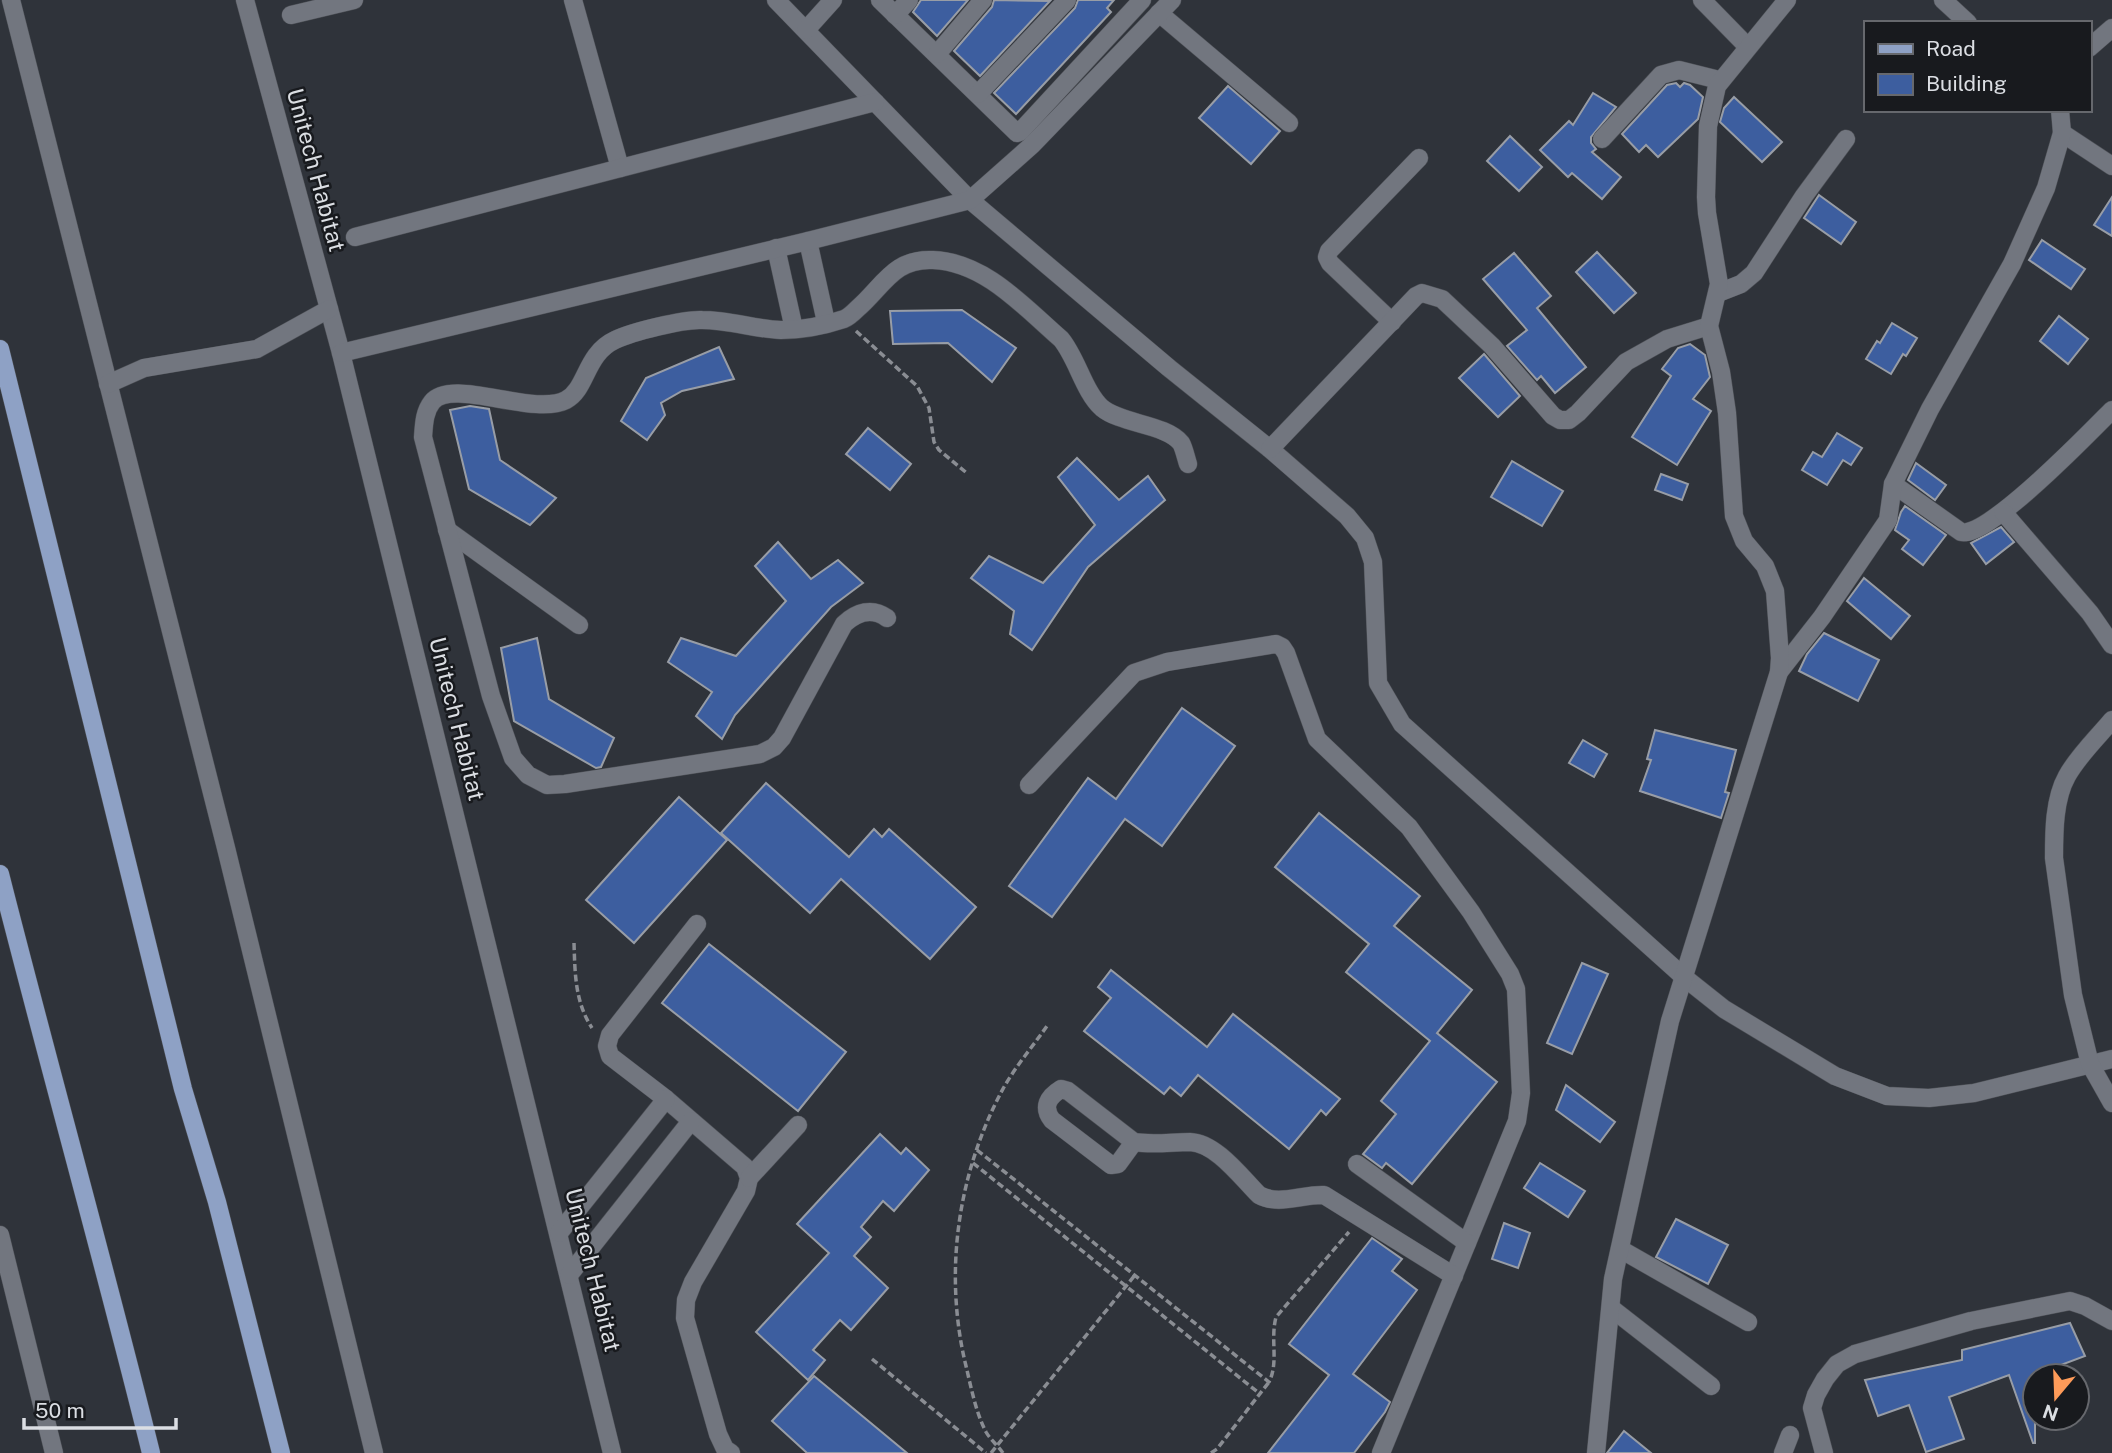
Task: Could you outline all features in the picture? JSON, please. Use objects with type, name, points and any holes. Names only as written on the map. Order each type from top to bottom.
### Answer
[{"type":"main road","points":[[0,349],[183,1089],[217,1202],[281,1453]]},
{"type":"main road","points":[[0,874],[151,1453]]},
{"type":"street","points":[[11,0],[229,861],[374,1453]]},
{"type":"street","name":"Unitech Habitat","points":[[245,0],[341,353],[612,1453]]},
{"type":"street","points":[[291,15],[354,0]]},
{"type":"street","points":[[573,0],[620,168]]},
{"type":"street","points":[[776,0],[970,200],[1347,516],[1365,538],[1373,562],[1378,683],[1402,724],[1685,978],[1724,1009],[1835,1076],[1887,1096],[1929,1098],[1974,1093],[2112,1059]]},
{"type":"street","points":[[806,30],[833,0]]},
{"type":"street","points":[[880,0],[1015,132],[1020,132],[1142,0]]},
{"type":"street","points":[[895,15],[909,0]]},
{"type":"street","points":[[937,54],[983,0]]},
{"type":"street","points":[[978,94],[1067,0]]},
{"type":"street","points":[[1702,0],[1747,46]]},
{"type":"street","points":[[1596,1453],[1620,1249],[1670,1021],[1779,673],[1775,591],[1765,566],[1744,541],[1734,516],[1727,413],[1721,372],[1709,326],[1719,284],[1706,197],[1708,126],[1719,80],[1787,0]]},
{"type":"street","points":[[1943,0],[1966,21]]},
{"type":"street","points":[[341,353],[970,200],[1032,145],[1166,6],[1289,122]]},
{"type":"street","points":[[2091,46],[2112,28]]},
{"type":"street","points":[[1602,139],[1661,75],[1679,70],[1719,80]]},
{"type":"street","points":[[355,237],[875,102]]},
{"type":"street","points":[[1779,673],[1822,617],[1884,527],[1890,513],[1893,484],[1930,409],[2012,264],[2046,188],[2062,133],[2060,112]]},
{"type":"street","points":[[2062,133],[2112,166]]},
{"type":"street","points":[[1718,293],[1741,284],[1754,273],[1804,196],[1846,139]]},
{"type":"street","points":[[1392,321],[1330,264],[1327,257],[1329,251],[1419,158]]},
{"type":"street","points":[[808,241],[826,322]]},
{"type":"street","points":[[776,248],[794,329]]},
{"type":"street","points":[[887,618],[880,613],[869,611],[852,617],[844,624],[782,738],[774,747],[760,754],[547,785],[528,775],[513,758],[491,696],[423,437],[424,417],[432,401],[447,393],[534,404],[559,403],[570,398],[591,360],[603,346],[618,339],[691,320],[780,330],[847,318],[891,273],[911,261],[934,260],[967,266],[988,278],[1069,348],[1094,399],[1103,409],[1168,434],[1180,443],[1188,464]]},
{"type":"street","points":[[1270,449],[1416,296],[1422,293],[1442,299],[1492,346],[1553,416],[1560,420],[1569,420],[1626,362],[1667,339],[1709,326]]},
{"type":"street","points":[[108,384],[144,368],[257,349],[329,309]]},
{"type":"street","points":[[1893,484],[1966,534],[2003,512],[2112,410]]},
{"type":"street","points":[[2003,512],[2090,613],[2112,645]]},
{"type":"street","points":[[447,530],[579,625]]},
{"type":"street","points":[[1029,785],[1135,673],[1167,662],[1276,644],[1282,647],[1317,739],[1409,827],[1471,912],[1510,974],[1516,989],[1521,1093],[1517,1121],[1381,1453]]},
{"type":"street","points":[[2112,720],[2066,777],[2060,790],[2054,838],[2054,858],[2073,995],[2090,1064],[2112,1102]]},
{"type":"street","points":[[697,924],[610,1035],[607,1046],[610,1056],[666,1099],[745,1167],[749,1178]]},
{"type":"street","points":[[1134,1142],[1118,1164],[1111,1166],[1052,1120],[1046,1112],[1046,1104],[1054,1093],[1061,1089],[1069,1091],[1134,1142],[1190,1142],[1209,1146],[1259,1195],[1269,1200],[1282,1200],[1324,1195],[1454,1276]]},
{"type":"street","points":[[559,1233],[666,1099]]},
{"type":"street","points":[[569,1275],[691,1121]]},
{"type":"street","points":[[730,1453],[718,1434],[685,1318],[686,1300],[693,1282],[746,1191],[749,1178],[798,1125]]},
{"type":"street","points":[[1357,1164],[1467,1243]]},
{"type":"street","points":[[0,1235],[54,1453]]},
{"type":"street","points":[[1620,1249],[1748,1321]]},
{"type":"street","points":[[1824,1453],[1812,1408],[1816,1395],[1837,1364],[1855,1354],[1971,1321],[2070,1301],[2112,1321]]},
{"type":"street","points":[[1611,1308],[1711,1386]]},
{"type":"street","points":[[1783,1453],[1790,1435]]},
{"type":"path","points":[[847,318],[861,337],[916,386],[929,408],[934,442],[939,450],[968,474]]},
{"type":"path","points":[[574,943],[575,987],[581,1006],[590,1026],[607,1046]]},
{"type":"path","points":[[1003,1453],[986,1432],[960,1339],[956,1258],[960,1204],[989,1118],[1005,1086],[1047,1026]]},
{"type":"path","points":[[977,1150],[1269,1382]]},
{"type":"path","points":[[973,1163],[1260,1394]]},
{"type":"path","points":[[1211,1453],[1260,1394],[1275,1371],[1272,1330],[1276,1317],[1362,1217]]},
{"type":"path","points":[[872,1359],[989,1453],[998,1446],[1135,1275]]},
{"type":"building","points":[[921,0],[968,0],[937,36],[913,12]]},
{"type":"building","points":[[994,0],[1050,1],[980,76],[954,51],[992,7]]},
{"type":"building","points":[[1078,0],[1114,0],[1107,8],[1111,12],[1016,114],[994,93],[1075,8]]},
{"type":"building","points":[[1676,83],[1680,87],[1684,83],[1690,85],[1703,97],[1698,119],[1658,157],[1646,145],[1639,152],[1622,134],[1667,85]]},
{"type":"building","points":[[1228,86],[1280,131],[1251,164],[1199,118]]},
{"type":"building","points":[[1593,93],[1616,107],[1591,137],[1591,143],[1596,149],[1592,152],[1621,177],[1602,199],[1572,173],[1568,177],[1540,150],[1569,121],[1573,125]]},
{"type":"building","points":[[1734,97],[1782,142],[1762,162],[1720,122],[1724,108]]},
{"type":"building","points":[[1510,136],[1542,167],[1519,191],[1487,161]]},
{"type":"building","points":[[1819,195],[1856,222],[1841,244],[1804,218]]},
{"type":"building","points":[[2112,197],[2112,236],[2094,225]]},
{"type":"building","points":[[2042,240],[2085,269],[2071,289],[2029,260]]},
{"type":"building","points":[[1597,252],[1636,293],[1614,313],[1576,272]]},
{"type":"building","points":[[1514,253],[1551,296],[1537,308],[1586,367],[1555,393],[1541,376],[1537,380],[1507,346],[1527,330],[1483,279]]},
{"type":"building","points":[[962,310],[1016,348],[992,382],[948,343],[893,344],[890,311]]},
{"type":"building","points":[[2059,316],[2088,339],[2068,364],[2040,341]]},
{"type":"building","points":[[1892,323],[1917,338],[1891,374],[1866,359]]},
{"type":"building","points":[[1690,344],[1705,355],[1710,377],[1693,399],[1711,411],[1677,465],[1632,437],[1671,376],[1662,369],[1678,348]]},
{"type":"building","points":[[719,347],[734,379],[682,391],[661,403],[665,415],[647,440],[621,421],[646,378]]},
{"type":"building","points":[[1484,354],[1520,396],[1498,417],[1459,378]]},
{"type":"building","points":[[470,406],[489,409],[500,460],[556,498],[530,525],[469,489],[450,410]]},
{"type":"building","points":[[868,428],[911,464],[890,490],[846,454]]},
{"type":"building","points":[[1837,433],[1862,448],[1851,465],[1843,460],[1827,485],[1802,470],[1813,452],[1822,457]]},
{"type":"building","points":[[1077,458],[1119,500],[1148,476],[1165,500],[1088,567],[1032,650],[1010,634],[1014,611],[971,578],[989,556],[1043,583],[1095,525],[1058,477]]},
{"type":"building","points":[[1512,461],[1563,491],[1542,526],[1491,497]]},
{"type":"building","points":[[1916,463],[1946,485],[1935,500],[1908,480]]},
{"type":"building","points":[[1661,474],[1688,484],[1682,500],[1655,490]]},
{"type":"building","points":[[1905,506],[1946,535],[1923,565],[1902,549],[1909,540],[1895,530]]},
{"type":"building","points":[[2001,527],[2014,542],[1986,564],[1971,543]]},
{"type":"building","points":[[778,542],[811,579],[838,560],[863,583],[831,607],[735,715],[722,739],[696,716],[712,692],[668,662],[681,638],[736,656],[786,601],[755,566]]},
{"type":"building","points":[[1864,578],[1910,616],[1891,639],[1847,601]]},
{"type":"building","points":[[1824,633],[1879,660],[1858,701],[1799,671],[1807,654]]},
{"type":"building","points":[[537,638],[549,699],[614,738],[601,767],[596,768],[514,721],[501,648]]},
{"type":"building","points":[[1182,708],[1235,746],[1162,846],[1125,819],[1052,917],[1009,886],[1088,778],[1116,799]]},
{"type":"building","points":[[1655,730],[1736,750],[1725,792],[1729,793],[1721,818],[1640,791],[1651,760],[1647,759]]},
{"type":"building","points":[[1583,740],[1607,754],[1594,777],[1569,763]]},
{"type":"building","points":[[766,783],[849,857],[874,829],[882,837],[889,829],[976,907],[930,959],[841,879],[810,913],[721,833]]},
{"type":"building","points":[[679,797],[727,840],[634,943],[586,900]]},
{"type":"building","points":[[1319,813],[1420,896],[1394,926],[1472,990],[1437,1033],[1497,1082],[1412,1184],[1386,1163],[1382,1168],[1363,1154],[1396,1114],[1381,1101],[1430,1041],[1346,972],[1369,944],[1275,867]]},
{"type":"building","points":[[709,944],[846,1052],[798,1111],[662,1003]]},
{"type":"building","points":[[1582,963],[1608,974],[1572,1054],[1547,1043]]},
{"type":"building","points":[[1111,970],[1207,1047],[1233,1014],[1340,1099],[1326,1115],[1321,1110],[1289,1149],[1198,1075],[1181,1096],[1170,1087],[1164,1094],[1084,1031],[1111,998],[1098,987]]},
{"type":"building","points":[[1566,1085],[1615,1122],[1600,1142],[1556,1110]]},
{"type":"building","points":[[880,1134],[901,1154],[906,1148],[929,1170],[894,1211],[883,1201],[861,1227],[871,1237],[854,1256],[888,1288],[851,1330],[840,1320],[813,1350],[825,1360],[808,1380],[756,1332],[829,1253],[797,1224]]},
{"type":"building","points":[[1540,1163],[1585,1191],[1568,1217],[1524,1188]]},
{"type":"building","points":[[1676,1219],[1728,1245],[1708,1284],[1656,1257]]},
{"type":"building","points":[[1504,1223],[1530,1233],[1518,1268],[1492,1259]]},
{"type":"building","points":[[1372,1238],[1402,1259],[1392,1271],[1417,1290],[1353,1374],[1390,1402],[1354,1453],[1268,1453],[1329,1375],[1289,1344]]},
{"type":"building","points":[[2070,1323],[2085,1356],[2069,1362],[2021,1362],[2021,1409],[2009,1375],[1949,1397],[1964,1439],[1926,1452],[1909,1405],[1878,1416],[1865,1380],[1962,1360],[1962,1350]]},
{"type":"building","points":[[814,1376],[907,1453],[807,1453],[772,1421]]},
{"type":"building","points":[[1624,1431],[1651,1453],[1607,1453]]},
{"type":"building","points":[[2029,1432],[2035,1432],[2033,1443]]}]
